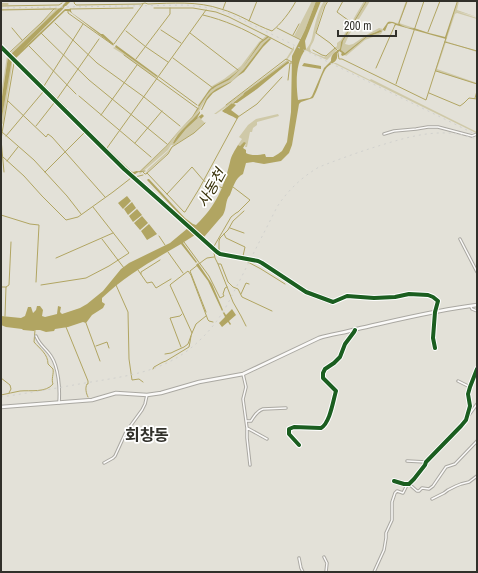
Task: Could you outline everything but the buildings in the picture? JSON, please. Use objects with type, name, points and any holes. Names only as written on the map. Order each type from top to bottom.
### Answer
[{"type":"main road","points":[[1,407],[92,400],[116,393],[147,395],[161,393],[199,382],[243,374],[319,338],[396,320],[477,305]]},
{"type":"street","points":[[1,47],[124,169],[217,252],[220,254],[258,261],[306,292],[333,302],[346,296],[374,298],[395,297],[409,294],[428,295],[433,297],[438,301],[435,312],[433,338],[435,348]]},
{"type":"street","points":[[384,134],[394,131],[438,127],[472,136],[477,134]]},
{"type":"street","points":[[460,239],[477,272]]},
{"type":"street","points":[[470,306],[472,309],[477,311]]},
{"type":"street","points":[[299,445],[289,434],[289,429],[294,427],[321,428],[326,424],[336,391],[323,378],[323,373],[325,369],[340,357],[355,330]]},
{"type":"street","points":[[36,336],[39,344],[50,354],[57,369],[59,402]]},
{"type":"street","points":[[466,420],[470,406],[468,394],[477,369]]},
{"type":"street","points":[[243,374],[246,387],[243,400],[250,465]]},
{"type":"street","points":[[458,381],[470,387]]},
{"type":"street","points":[[104,463],[115,456],[126,432],[142,410],[147,395]]},
{"type":"street","points":[[374,572],[383,554],[387,527],[392,520],[392,507],[394,496],[397,491],[403,493],[408,484],[414,479],[426,462],[451,438],[477,404]]},
{"type":"street","points":[[246,422],[251,421],[254,416],[263,409],[286,408]]},
{"type":"street","points":[[247,428],[267,439]]},
{"type":"street","points":[[394,481],[408,484],[417,491],[422,488],[429,489],[433,486],[446,467],[455,464],[477,441]]},
{"type":"street","points":[[407,461],[426,462]]},
{"type":"street","points":[[432,499],[444,494],[446,491],[456,486],[469,482],[477,476]]},
{"type":"street","points":[[324,557],[327,563],[326,572]]},
{"type":"street","points":[[299,558],[303,572]]},
{"type":"shaded area","points":[[67,1],[71,1],[22,50],[65,9],[71,9],[72,13],[103,34],[114,44],[113,45],[69,11],[65,11],[16,58],[67,108],[65,109],[13,58],[1,123],[1,103],[8,57]]},
{"type":"shaded area","points":[[312,1],[316,1],[300,39],[294,36]]},
{"type":"shaded area","points":[[316,1],[321,1],[305,41],[306,49],[302,54],[298,67],[298,100],[310,98],[312,96],[324,68],[331,61],[334,54],[340,49],[341,42],[366,1],[343,41],[341,50],[345,53],[368,35],[380,30],[382,31],[367,37],[345,55],[342,56],[342,53],[339,51],[337,53],[337,59],[325,70],[313,98],[299,104],[292,145],[289,153],[281,161],[264,164],[253,162],[246,163],[243,174],[236,181],[227,199],[223,215],[204,237],[196,231],[195,235],[183,243],[197,262],[196,263],[181,244],[140,269],[111,290],[102,298],[102,302],[105,304],[103,308],[92,315],[86,323],[83,322],[46,332],[40,330],[23,330],[1,325],[1,316],[21,318],[25,316],[28,307],[31,307],[33,313],[37,306],[40,306],[43,310],[42,316],[45,317],[57,314],[58,306],[61,307],[60,312],[62,314],[80,308],[103,291],[121,269],[129,263],[170,243],[188,228],[190,230],[192,228],[147,180],[148,179],[185,218],[196,225],[209,211],[218,196],[225,180],[231,158],[238,145],[240,146],[244,142],[246,143],[243,148],[246,150],[246,153],[253,155],[265,154],[266,157],[273,157],[282,151],[287,142],[291,112],[292,56],[305,30]]},
{"type":"shaded area","points":[[324,1],[327,1],[310,49],[311,52],[324,57],[335,48],[337,50],[327,60],[305,50],[312,38],[318,15]]},
{"type":"shaded area","points":[[364,1],[366,1],[341,42],[340,49],[335,48],[337,43],[341,40]]},
{"type":"shaded area","points":[[367,1],[370,1],[345,44],[353,44],[379,28],[383,29],[386,25],[381,34],[365,40],[346,56],[345,55],[367,37],[381,32],[380,30],[368,35],[345,53],[341,50],[342,43],[346,35]]},
{"type":"shaded area","points":[[406,1],[408,1],[399,23],[398,24],[396,22],[398,23]]},
{"type":"shaded area","points":[[457,1],[446,39],[396,25],[394,26],[395,24],[392,23],[388,24],[385,31],[383,30],[388,22],[393,22],[399,23],[406,27],[445,37]]},
{"type":"shaded area","points":[[458,1],[457,10],[477,17],[456,11],[477,19],[457,13],[455,14],[446,41],[477,52],[446,42],[437,69],[477,84],[435,71]]},
{"type":"shaded area","points":[[61,8],[58,9],[8,57],[1,103],[7,56],[56,9],[1,9]]},
{"type":"shaded area","points":[[399,23],[414,28],[406,27]]},
{"type":"shaded area","points":[[267,35],[268,36],[260,42],[243,67],[229,78],[209,90],[212,86],[241,66],[259,42]]},
{"type":"shaded area","points":[[268,36],[269,37],[261,43],[243,67],[260,42]]},
{"type":"shaded area","points":[[269,37],[270,38],[264,43],[244,69],[232,81],[216,89],[206,99],[195,118],[175,138],[173,143],[174,144],[186,129],[199,117],[205,123],[194,133],[173,146],[167,154],[146,173],[148,169],[168,151],[173,145],[171,145],[168,150],[140,174],[139,173],[167,146],[182,127],[192,118],[211,90],[229,80],[244,66],[261,43]]},
{"type":"shaded area","points":[[270,38],[271,39],[244,72],[230,83],[213,93],[201,110],[210,94],[216,89],[232,81]]},
{"type":"shaded area","points":[[116,45],[158,76],[157,77],[115,47]]},
{"type":"shaded area","points":[[294,46],[294,50],[287,60],[286,59]]},
{"type":"shaded area","points":[[115,47],[157,77],[156,78],[113,48]]},
{"type":"shaded area","points":[[287,60],[288,61],[235,100],[233,104],[232,103],[214,114]]},
{"type":"shaded area","points":[[288,61],[289,63],[257,89],[234,104],[236,105],[231,110],[239,116],[237,119],[222,111],[232,103],[233,104],[244,93]]},
{"type":"shaded area","points":[[11,63],[12,66],[3,124],[1,123]]},
{"type":"shaded area","points":[[304,63],[321,66],[321,69],[302,66]]},
{"type":"shaded area","points":[[333,63],[336,63],[370,80],[371,79],[477,132],[476,133]]},
{"type":"shaded area","points":[[243,67],[229,80],[211,90],[199,107],[198,106],[209,90],[229,78]]},
{"type":"shaded area","points":[[198,107],[199,108],[192,118],[182,127],[192,117]]},
{"type":"shaded area","points":[[68,110],[131,171],[138,172],[134,175],[126,169],[67,111]]},
{"type":"shaded area","points":[[200,111],[197,118],[202,114],[204,116],[201,119],[199,117],[186,129],[174,144],[173,143],[178,135]]},
{"type":"shaded area","points":[[278,114],[279,116],[257,122],[257,125],[253,128],[252,132],[250,132],[247,147],[245,147],[246,143],[240,146],[238,145],[242,139],[239,137],[248,125],[256,119]]},
{"type":"shaded area","points":[[182,127],[167,146],[140,172],[166,146]]},
{"type":"shaded area","points":[[127,196],[131,201],[123,209],[118,203]]},
{"type":"shaded area","points":[[132,202],[136,208],[128,215],[124,209]]},
{"type":"shaded area","points":[[137,209],[142,215],[133,222],[129,216]]},
{"type":"shaded area","points":[[142,216],[148,223],[140,230],[134,223]]},
{"type":"shaded area","points":[[149,224],[157,234],[147,240],[141,231]]},
{"type":"shaded area","points":[[198,263],[212,284],[223,310],[222,311],[208,281],[196,265]]},
{"type":"shaded area","points":[[232,309],[236,315],[229,321],[231,324],[230,325],[228,322],[222,327],[219,323],[225,317],[223,313],[224,312],[226,315]]},
{"type":"waterway","points":[[75,1],[74,3],[76,5],[185,3],[212,6],[228,11],[272,31],[285,18],[296,1]]},
{"type":"waterway","points":[[223,9],[226,1]]},
{"type":"waterway","points":[[249,21],[257,1]]},
{"type":"waterway","points":[[328,1],[316,33],[338,51]]},
{"type":"waterway","points":[[343,1],[337,12],[352,23]]},
{"type":"waterway","points":[[399,23],[407,1]]},
{"type":"waterway","points":[[396,84],[424,1]]},
{"type":"waterway","points":[[428,32],[440,1]]},
{"type":"waterway","points":[[1,6],[59,5],[62,3]]},
{"type":"waterway","points":[[1,4],[8,4]]},
{"type":"waterway","points":[[114,44],[143,4]]},
{"type":"waterway","points":[[70,9],[133,8]]},
{"type":"waterway","points":[[154,8],[193,8],[216,12],[271,38]]},
{"type":"waterway","points":[[136,59],[170,14],[170,8]]},
{"type":"waterway","points":[[9,53],[54,9]]},
{"type":"waterway","points":[[1,10],[56,9]]},
{"type":"waterway","points":[[68,10],[68,13],[113,45]]},
{"type":"waterway","points":[[107,148],[206,10]]},
{"type":"waterway","points":[[203,15],[234,25],[263,40]]},
{"type":"waterway","points":[[55,23],[97,63],[144,97],[180,126]]},
{"type":"waterway","points":[[44,86],[83,24]]},
{"type":"waterway","points":[[293,35],[299,24]]},
{"type":"waterway","points":[[376,68],[395,25]]},
{"type":"waterway","points":[[12,28],[22,40]]},
{"type":"waterway","points":[[277,28],[301,40]]},
{"type":"waterway","points":[[161,30],[181,43]]},
{"type":"waterway","points":[[126,31],[168,62]]},
{"type":"waterway","points":[[41,33],[89,80],[167,144]]},
{"type":"waterway","points":[[190,33],[238,70]]},
{"type":"waterway","points":[[271,38],[292,49]]},
{"type":"waterway","points":[[338,53],[339,59],[342,59],[426,100],[446,38]]},
{"type":"waterway","points":[[57,99],[99,39]]},
{"type":"waterway","points":[[445,42],[477,51]]},
{"type":"waterway","points":[[29,46],[76,94]]},
{"type":"waterway","points":[[313,50],[326,56],[335,48]]},
{"type":"waterway","points":[[1,49],[6,54]]},
{"type":"waterway","points":[[124,55],[197,108]]},
{"type":"waterway","points":[[173,58],[213,88]]},
{"type":"waterway","points":[[226,105],[286,59],[292,62]]},
{"type":"waterway","points":[[14,62],[122,170],[124,170]]},
{"type":"waterway","points":[[4,172],[1,139],[14,63]]},
{"type":"waterway","points":[[288,80],[290,63],[293,63]]},
{"type":"waterway","points":[[101,115],[137,65]]},
{"type":"waterway","points":[[436,71],[477,84]]},
{"type":"waterway","points":[[159,77],[197,105]]},
{"type":"waterway","name":"사동천","points":[[147,173],[185,212],[238,117],[257,104],[282,77]]},
{"type":"waterway","points":[[475,98],[477,91]]},
{"type":"waterway","points":[[6,136],[43,92]]},
{"type":"waterway","points":[[429,93],[460,106],[469,98],[477,99]]},
{"type":"waterway","points":[[79,96],[151,157]]},
{"type":"waterway","points":[[8,101],[46,137],[48,134],[52,137],[105,197]]},
{"type":"waterway","points":[[36,126],[54,103]]},
{"type":"waterway","points":[[135,143],[162,111]]},
{"type":"waterway","points":[[143,172],[146,174],[168,154],[172,147],[194,133],[205,123]]},
{"type":"waterway","points":[[2,132],[34,160],[67,196],[81,214]]},
{"type":"waterway","points":[[45,172],[84,133]]},
{"type":"waterway","points":[[7,161],[18,147]]},
{"type":"waterway","points":[[3,157],[24,176],[66,220],[78,217],[131,178],[143,175]]},
{"type":"waterway","name":"사동천","points":[[167,194],[192,167],[204,181],[223,188]]},
{"type":"waterway","points":[[136,172],[145,171]]},
{"type":"waterway","points":[[213,248],[231,217],[250,200],[233,187]]},
{"type":"waterway","points":[[41,285],[86,278],[129,253],[93,207]]},
{"type":"waterway","points":[[218,253],[220,238],[228,230],[233,221],[244,211]]},
{"type":"waterway","points":[[1,215],[30,224],[39,225],[36,282]]},
{"type":"waterway","points":[[230,228],[244,233]]},
{"type":"waterway","points":[[56,258],[113,233]]},
{"type":"waterway","points":[[194,233],[216,254],[246,261],[285,284]]},
{"type":"waterway","points":[[224,234],[226,238],[245,247],[243,256],[241,257]]},
{"type":"waterway","points":[[159,236],[165,245]]},
{"type":"waterway","points":[[102,239],[124,268]]},
{"type":"waterway","points":[[5,316],[6,287],[9,285],[11,242]]},
{"type":"waterway","points":[[184,242],[209,276],[220,298],[224,296],[223,294],[225,288],[227,287]]},
{"type":"waterway","points":[[168,252],[183,273]]},
{"type":"waterway","points":[[214,253],[218,264],[221,264],[228,282],[233,287],[238,289],[242,297],[272,311]]},
{"type":"waterway","points":[[220,253],[229,255]]},
{"type":"waterway","points":[[206,312],[190,271],[207,258],[214,257]]},
{"type":"waterway","points":[[141,274],[141,272],[160,260]]},
{"type":"waterway","points":[[218,264],[233,302],[246,326]]},
{"type":"waterway","points":[[138,270],[147,283],[152,282],[156,288],[171,279]]},
{"type":"waterway","points":[[165,354],[171,353],[188,344],[192,333],[170,285],[188,271],[191,275],[208,320],[213,322]]},
{"type":"waterway","points":[[241,294],[246,283],[249,284]]},
{"type":"waterway","points":[[116,285],[128,312],[129,359],[132,380],[139,379],[143,382]]},
{"type":"waterway","points":[[1,287],[6,287]]},
{"type":"waterway","points":[[181,347],[170,318],[180,316],[182,314]]},
{"type":"waterway","points":[[192,333],[196,324],[206,316]]},
{"type":"waterway","points":[[86,323],[100,361]]},
{"type":"waterway","points":[[66,327],[88,381],[86,389],[88,397]]},
{"type":"waterway","points":[[1,395],[20,391],[42,390],[53,384],[53,369],[48,364],[45,354],[34,342],[35,330]]},
{"type":"waterway","points":[[153,369],[189,347],[191,336]]},
{"type":"waterway","points":[[96,346],[107,342],[109,348]]},
{"type":"waterway","points":[[1,378],[10,385],[11,389],[9,393]]},
{"type":"railway","points":[[1,8],[186,5],[215,9],[238,18],[477,135]]},
{"type":"railway","points":[[1,397],[105,380],[141,372],[173,360],[188,351],[202,338],[223,312],[281,201],[296,184],[319,167],[375,147],[419,135],[451,133],[477,139]]},
{"type":"cycle path","points":[[1,47],[124,169],[217,252],[220,254],[258,261],[306,292],[333,302],[347,296],[374,298],[395,297],[409,294],[428,295],[433,297],[438,301],[435,312],[433,338],[435,348]]},
{"type":"cycle path","points":[[299,445],[289,434],[289,429],[294,427],[321,428],[327,422],[336,391],[323,378],[323,373],[325,369],[340,357],[345,344],[355,330]]},
{"type":"cycle path","points":[[394,481],[409,484],[426,462],[466,420],[470,406],[468,394],[477,369]]},
{"type":"district","name":"회창동","points":[[147,435]]}]
